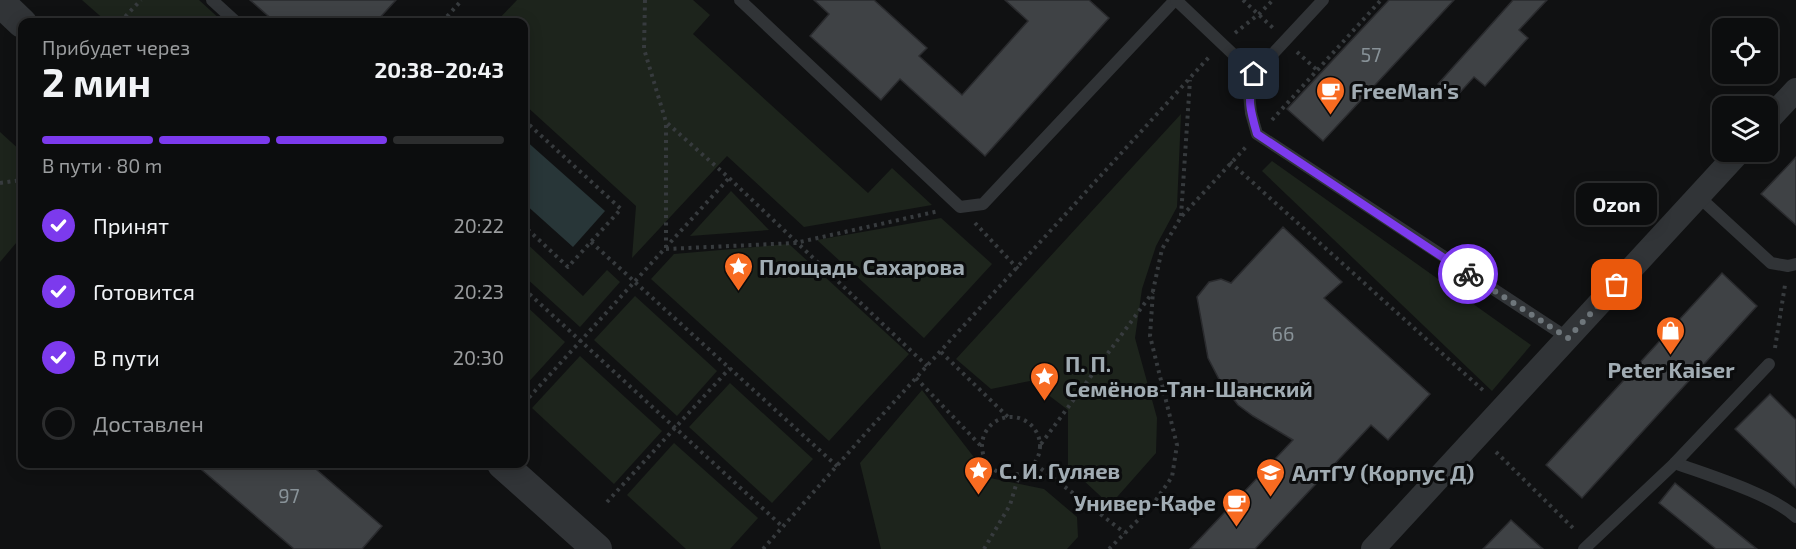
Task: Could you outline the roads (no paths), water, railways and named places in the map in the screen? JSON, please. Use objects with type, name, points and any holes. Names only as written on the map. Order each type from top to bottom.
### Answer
[{"type":"street","points":[[0,2],[18,19]]},
{"type":"street","points":[[1778,109],[1796,90]]},
{"type":"street","points":[[1373,549],[1730,162]]},
{"type":"street","points":[[506,468],[597,549]]},
{"type":"lane","points":[[212,0],[232,18]]},
{"type":"lane","points":[[740,0],[960,207],[983,204],[1175,0],[1254,74]]},
{"type":"lane","points":[[1323,0],[1254,74],[1249,94],[1257,134],[1568,338]]},
{"type":"lane","points":[[1698,196],[1771,263],[1792,265]]},
{"type":"lane","points":[[1587,546],[1675,463],[1769,364]]},
{"type":"lane","points":[[1675,463],[1747,491],[1789,511],[1796,517]]},
{"type":"place","name":"FreeMan's","points":[[1330,116]]},
{"type":"place","name":"Ozon","points":[[1617,285]]},
{"type":"place","name":"Площадь Сахарова","points":[[738,292]]},
{"type":"place","name":"Peter Kaiser","points":[[1671,356]]},
{"type":"place","name":"П. П. Семёнов-Тян-Шанский","points":[[1044,402]]},
{"type":"place","name":"С. И. Гуляев","points":[[978,496]]},
{"type":"place","name":"АлтГУ (Корпус Д)","points":[[1271,498]]},
{"type":"place","name":"Универ-Кафе","points":[[1237,528]]}]
